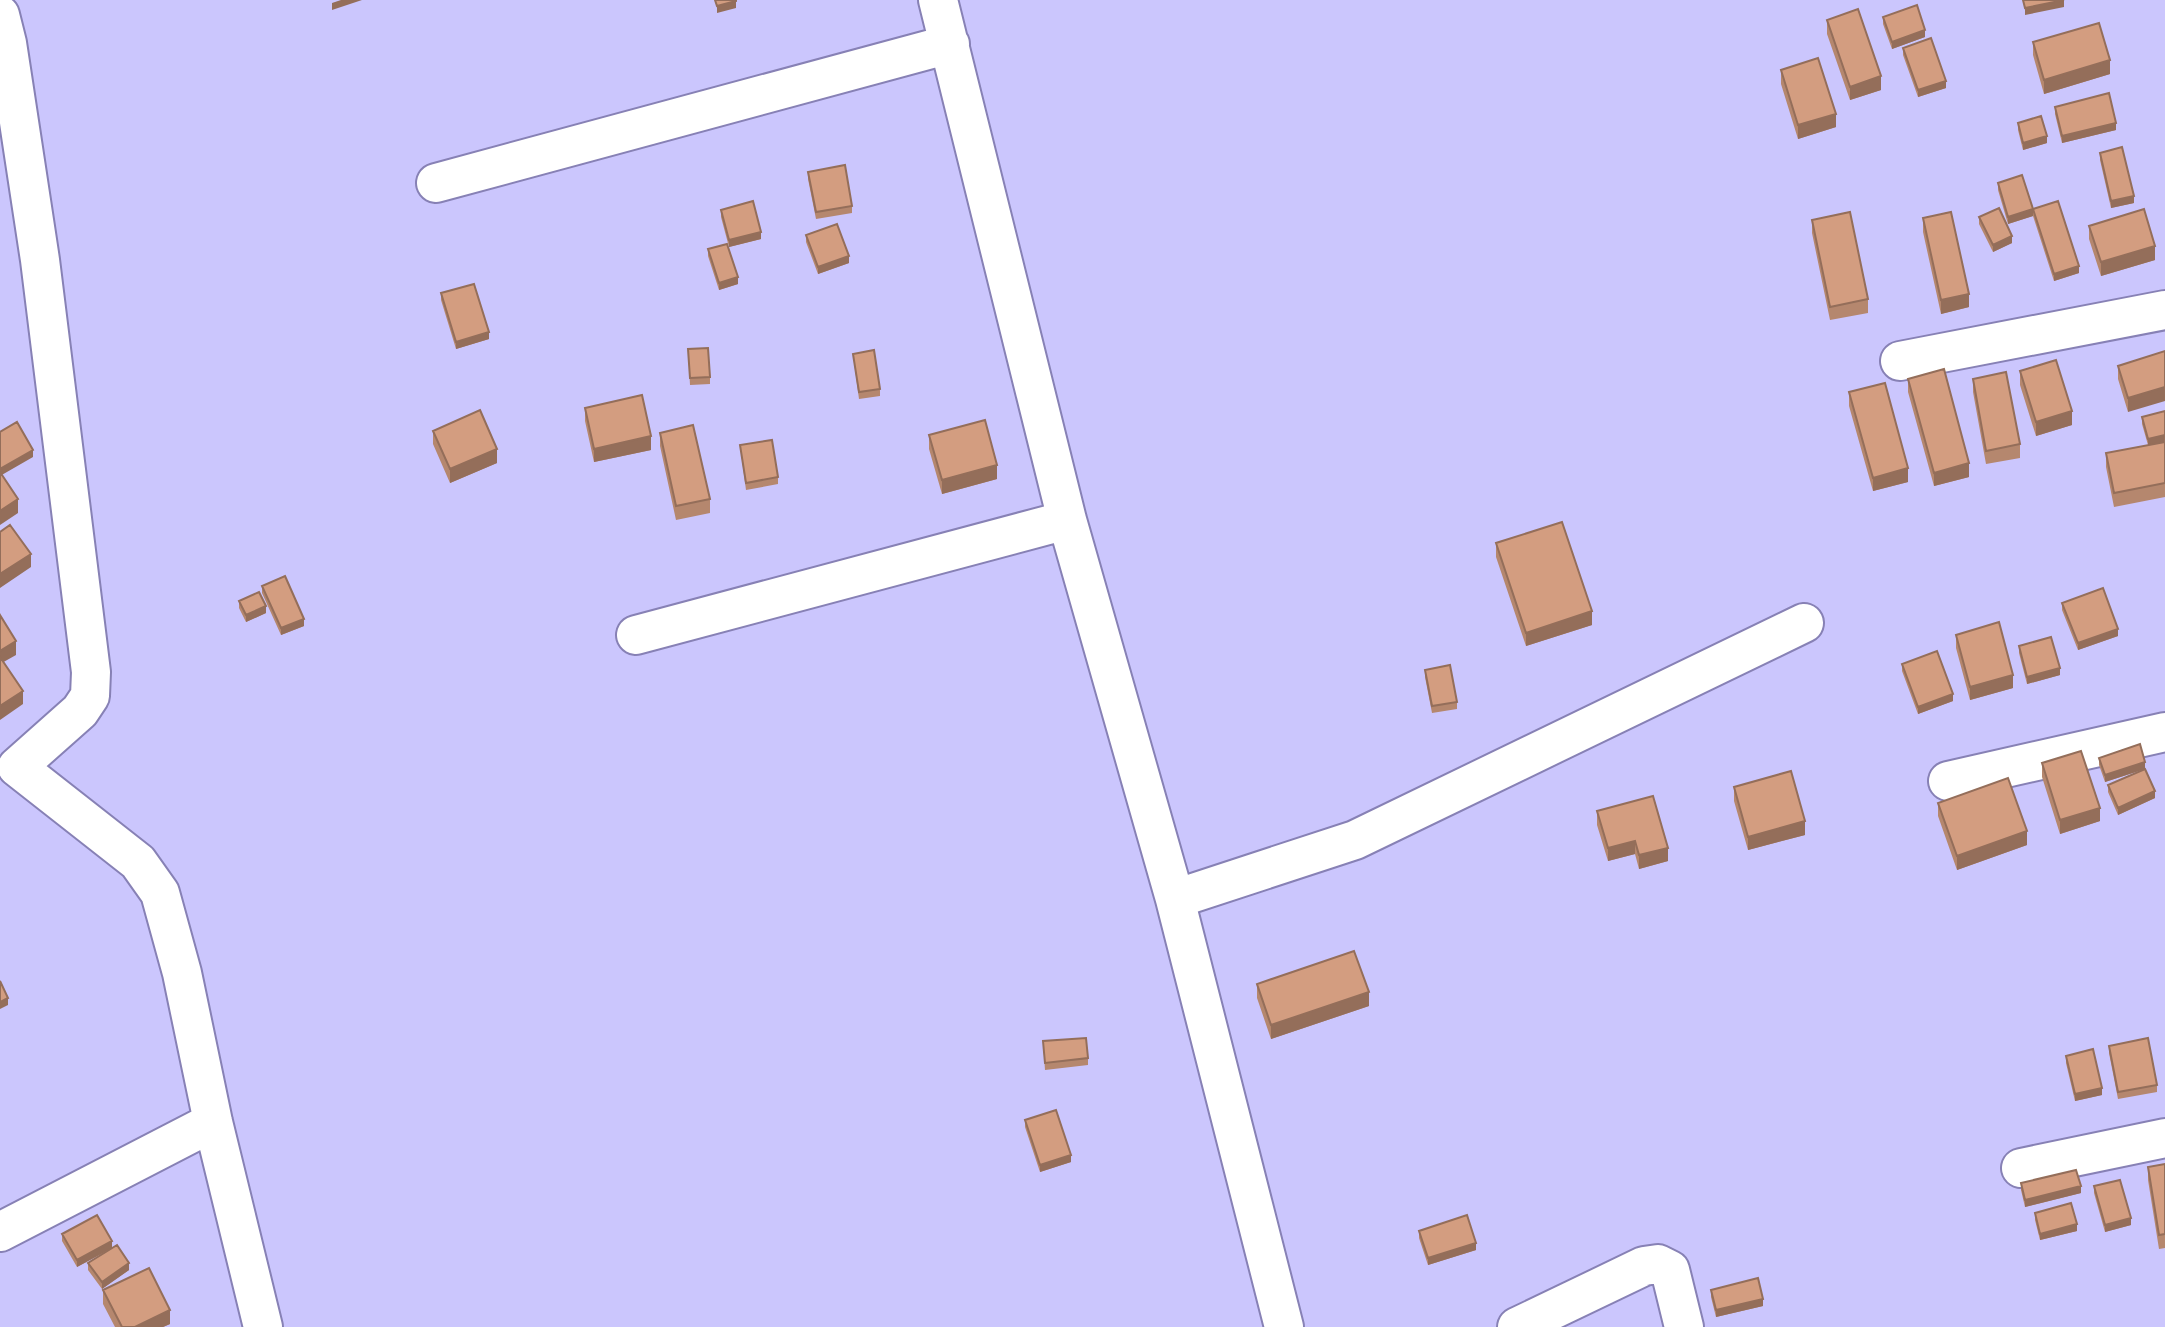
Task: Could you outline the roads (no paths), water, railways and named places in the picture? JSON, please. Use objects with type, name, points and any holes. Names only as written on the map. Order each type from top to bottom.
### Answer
[{"type":"street","points":[[938,0],[1067,520],[1175,900],[1284,1327]]},
{"type":"street","points":[[2,35],[40,260],[91,672],[90,696],[80,711],[9,771],[138,862],[160,892],[182,974],[213,1122],[263,1327]]},
{"type":"street","points":[[436,183],[950,44]]},
{"type":"street","points":[[1900,361],[2165,310]]},
{"type":"street","points":[[636,635],[1067,520]]},
{"type":"street","points":[[1175,900],[1355,840],[1804,623]]},
{"type":"street","points":[[1948,781],[2165,732]]},
{"type":"street","points":[[0,1232],[213,1122]]},
{"type":"street","points":[[2021,1168],[2165,1138]]},
{"type":"street","points":[[1517,1327],[1644,1266],[1658,1264],[1670,1270],[1684,1327]]}]
